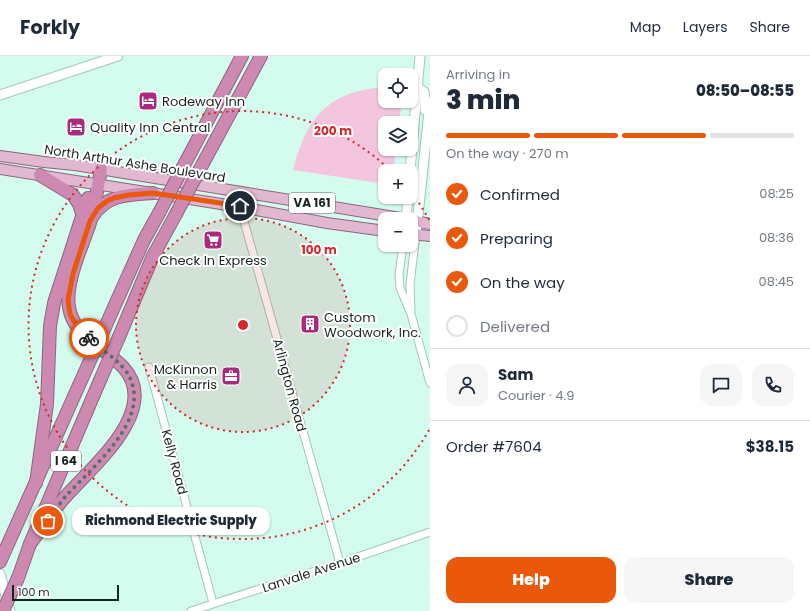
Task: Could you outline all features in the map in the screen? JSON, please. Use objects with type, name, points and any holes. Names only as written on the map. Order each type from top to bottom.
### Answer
[{"type":"highway","name":"I 64","points":[[0,562],[144,240],[242,56]]},
{"type":"highway","name":"I 64","points":[[3,611],[18,578],[30,544],[153,256],[261,56]]},
{"type":"highway","points":[[30,544],[65,497],[122,433],[130,418],[135,402],[133,385],[129,375],[122,367],[90,340],[77,326],[70,314],[68,300],[71,281],[99,169]]},
{"type":"highway","points":[[40,175],[73,194],[87,218]]},
{"type":"highway","points":[[36,483],[46,416],[50,326],[54,303],[87,218],[107,201],[114,198],[153,193]]},
{"type":"main road","points":[[0,95],[118,56]]},
{"type":"main road","points":[[418,77],[420,56]]},
{"type":"main road","points":[[418,88],[424,92],[424,120],[427,132]]},
{"type":"main road","points":[[415,212],[430,102]]},
{"type":"main road","points":[[411,164],[415,108]]},
{"type":"main road","name":"North Arthur Ashe Boulevard","points":[[0,156],[99,169],[378,214]]},
{"type":"main road","name":"North Arthur Ashe Boulevard","points":[[0,169],[240,206],[378,230]]},
{"type":"main road","points":[[240,206],[251,199],[293,205],[319,204]]},
{"type":"main road","points":[[418,222],[430,224]]},
{"type":"main road","points":[[418,235],[430,236]]},
{"type":"main road","points":[[0,574],[10,611]]},
{"type":"street","name":"Arlington Road","points":[[240,206],[340,563]]},
{"type":"street","points":[[402,252],[399,268],[399,282],[402,294],[411,314],[430,383]]},
{"type":"street","points":[[411,314],[410,284],[412,252]]},
{"type":"street","name":"Kelly Road","points":[[150,367],[213,604]]},
{"type":"street","name":"Lanvale Avenue","points":[[191,611],[430,532]]},
{"type":"shaded area","points":[[378,88],[378,108],[401,108],[400,116],[378,116],[378,156],[395,156],[394,164],[378,164],[378,183],[293,170],[304,138],[319,114],[330,104],[357,91]]},
{"type":"way so far","points":[[48,521],[65,497],[122,433],[130,418],[135,402],[133,385],[129,375],[89,338]]},
{"type":"place","name":"Rodeway Inn","points":[[148,101]]},
{"type":"place","name":"Quality Inn Central","points":[[76,127]]},
{"type":"place","name":"Check In Express","points":[[213,240]]},
{"type":"place","name":"Custom Woodwork, Inc.","points":[[310,324]]},
{"type":"place","name":"McKinnon & Harris","points":[[231,376]]},
{"type":"place","name":"Richmond Electric Supply","points":[[48,521]]},
{"type":"route","points":[[89,338],[73,320],[70,314],[68,300],[69,288],[90,221],[98,208],[114,198],[153,193],[240,206]]}]
